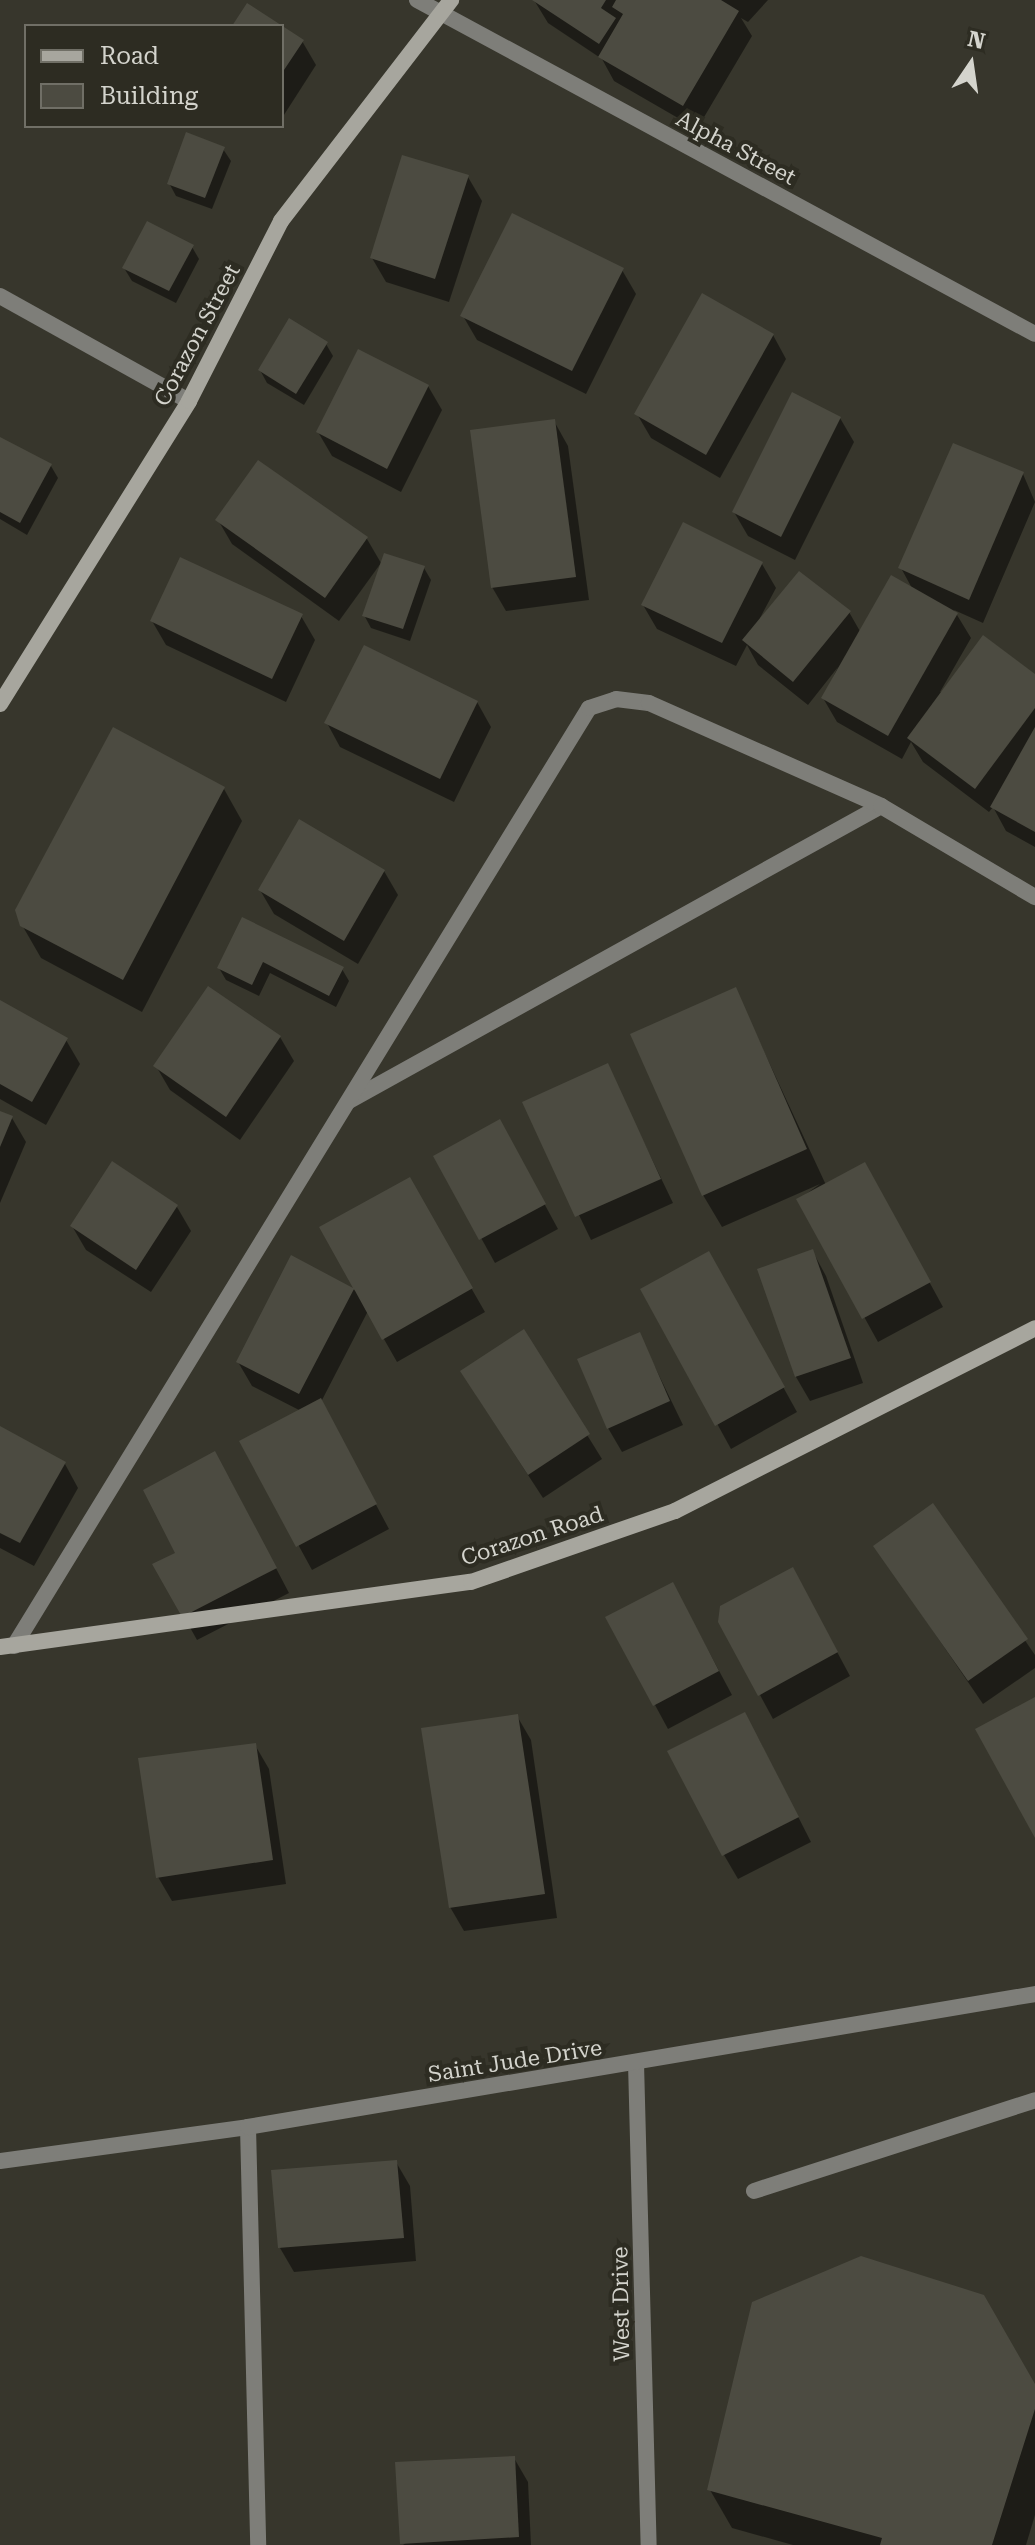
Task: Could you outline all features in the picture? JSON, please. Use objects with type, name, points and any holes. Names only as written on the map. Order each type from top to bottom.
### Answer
[{"type":"street","name":"Alpha Street","points":[[417,0],[446,7],[1035,334]]},
{"type":"street","name":"Corazon Street","points":[[0,704],[189,401],[281,221],[446,7]]},
{"type":"street","points":[[0,296],[189,401]]},
{"type":"street","points":[[7,1647],[348,1102],[589,708],[616,699],[649,703],[881,806],[1035,897]]},
{"type":"street","points":[[348,1102],[881,806]]},
{"type":"street","name":"Corazon Road","points":[[7,1647],[471,1582],[675,1511],[1035,1328]]},
{"type":"street","name":"Saint Jude Drive","points":[[0,2161],[248,2127],[1035,1994]]},
{"type":"street","name":"West Drive","points":[[636,2063],[649,2545]]},
{"type":"street","points":[[754,2191],[1035,2100]]},
{"type":"street","points":[[248,2127],[258,2545]]},
{"type":"building","points":[[532,0],[606,0],[601,8],[616,18],[599,44]]},
{"type":"building","points":[[616,0],[721,0],[739,11],[683,106],[598,57],[623,14],[612,7]]},
{"type":"building","points":[[247,3],[279,24],[233,24]]},
{"type":"building","points":[[284,27],[304,40],[284,70]]},
{"type":"building","points":[[186,132],[225,147],[205,198],[167,184]]},
{"type":"building","points":[[402,155],[469,175],[435,279],[370,258]]},
{"type":"building","points":[[512,213],[624,268],[572,371],[460,316]]},
{"type":"building","points":[[147,221],[194,245],[169,291],[122,268]]},
{"type":"building","points":[[702,293],[774,334],[706,455],[634,414]]},
{"type":"building","points":[[289,318],[328,342],[296,394],[258,370]]},
{"type":"building","points":[[358,349],[429,385],[387,469],[316,432]]},
{"type":"building","points":[[792,392],[841,417],[781,537],[732,512]]},
{"type":"building","points":[[555,419],[576,577],[491,588],[470,430]]},
{"type":"building","points":[[0,437],[52,464],[20,523],[0,512]]},
{"type":"building","points":[[953,443],[1024,472],[969,600],[898,568]]},
{"type":"building","points":[[258,460],[368,537],[325,598],[215,520]]},
{"type":"building","points":[[683,522],[763,562],[722,643],[641,605]]},
{"type":"building","points":[[384,553],[425,566],[403,629],[362,616]]},
{"type":"building","points":[[180,557],[303,614],[272,679],[150,621]]},
{"type":"building","points":[[799,571],[851,611],[793,682],[742,640]]},
{"type":"building","points":[[891,575],[958,613],[888,736],[821,698]]},
{"type":"building","points":[[983,635],[1035,674],[1035,708],[975,789],[907,738]]},
{"type":"building","points":[[364,645],[478,701],[440,779],[324,723]]},
{"type":"building","points":[[113,727],[225,787],[123,980],[20,926],[15,910]]},
{"type":"building","points":[[1035,727],[1035,832],[990,807]]},
{"type":"building","points":[[299,819],[385,870],[344,941],[258,890]]},
{"type":"building","points":[[242,917],[344,967],[329,996],[263,962],[252,985],[217,968]]},
{"type":"building","points":[[208,986],[281,1036],[226,1117],[153,1066]]},
{"type":"building","points":[[736,987],[807,1149],[702,1196],[630,1034]]},
{"type":"building","points":[[0,1000],[68,1038],[32,1102],[0,1084]]},
{"type":"building","points":[[608,1063],[661,1179],[575,1217],[522,1102]]},
{"type":"building","points":[[0,1111],[13,1116],[0,1147]]},
{"type":"building","points":[[500,1119],[546,1204],[479,1240],[433,1156]]},
{"type":"building","points":[[112,1161],[178,1205],[136,1270],[70,1226]]},
{"type":"building","points":[[865,1162],[931,1282],[862,1319],[796,1199]]},
{"type":"building","points":[[410,1177],[473,1288],[382,1340],[354,1289],[299,1394],[236,1362],[291,1255],[353,1288],[319,1227]]},
{"type":"building","points":[[813,1249],[851,1358],[795,1377],[757,1269]]},
{"type":"building","points":[[709,1251],[785,1387],[715,1426],[640,1289]]},
{"type":"building","points":[[524,1329],[590,1434],[528,1475],[460,1371]]},
{"type":"building","points":[[640,1332],[670,1401],[607,1429],[577,1359]]},
{"type":"building","points":[[321,1398],[377,1504],[296,1547],[239,1441]]},
{"type":"building","points":[[0,1426],[66,1462],[20,1543],[0,1533]]},
{"type":"building","points":[[215,1451],[277,1568],[182,1617],[152,1564],[175,1553],[143,1490]]},
{"type":"building","points":[[933,1503],[1028,1639],[968,1681],[873,1546]]},
{"type":"building","points":[[793,1567],[838,1652],[758,1696],[718,1622],[720,1606]]},
{"type":"building","points":[[673,1582],[719,1671],[653,1706],[605,1617]]},
{"type":"building","points":[[1035,1697],[1035,1838],[975,1729]]},
{"type":"building","points":[[745,1712],[799,1817],[722,1856],[667,1751]]},
{"type":"building","points":[[518,1714],[545,1894],[449,1908],[421,1728]]},
{"type":"building","points":[[256,1743],[273,1860],[156,1878],[138,1758]]},
{"type":"building","points":[[397,2160],[404,2238],[278,2248],[271,2170]]},
{"type":"building","points":[[861,2256],[984,2295],[1035,2384],[1035,2409],[992,2545],[880,2545],[882,2538],[707,2490],[752,2302]]},
{"type":"building","points":[[515,2456],[519,2537],[400,2544],[395,2462]]}]
